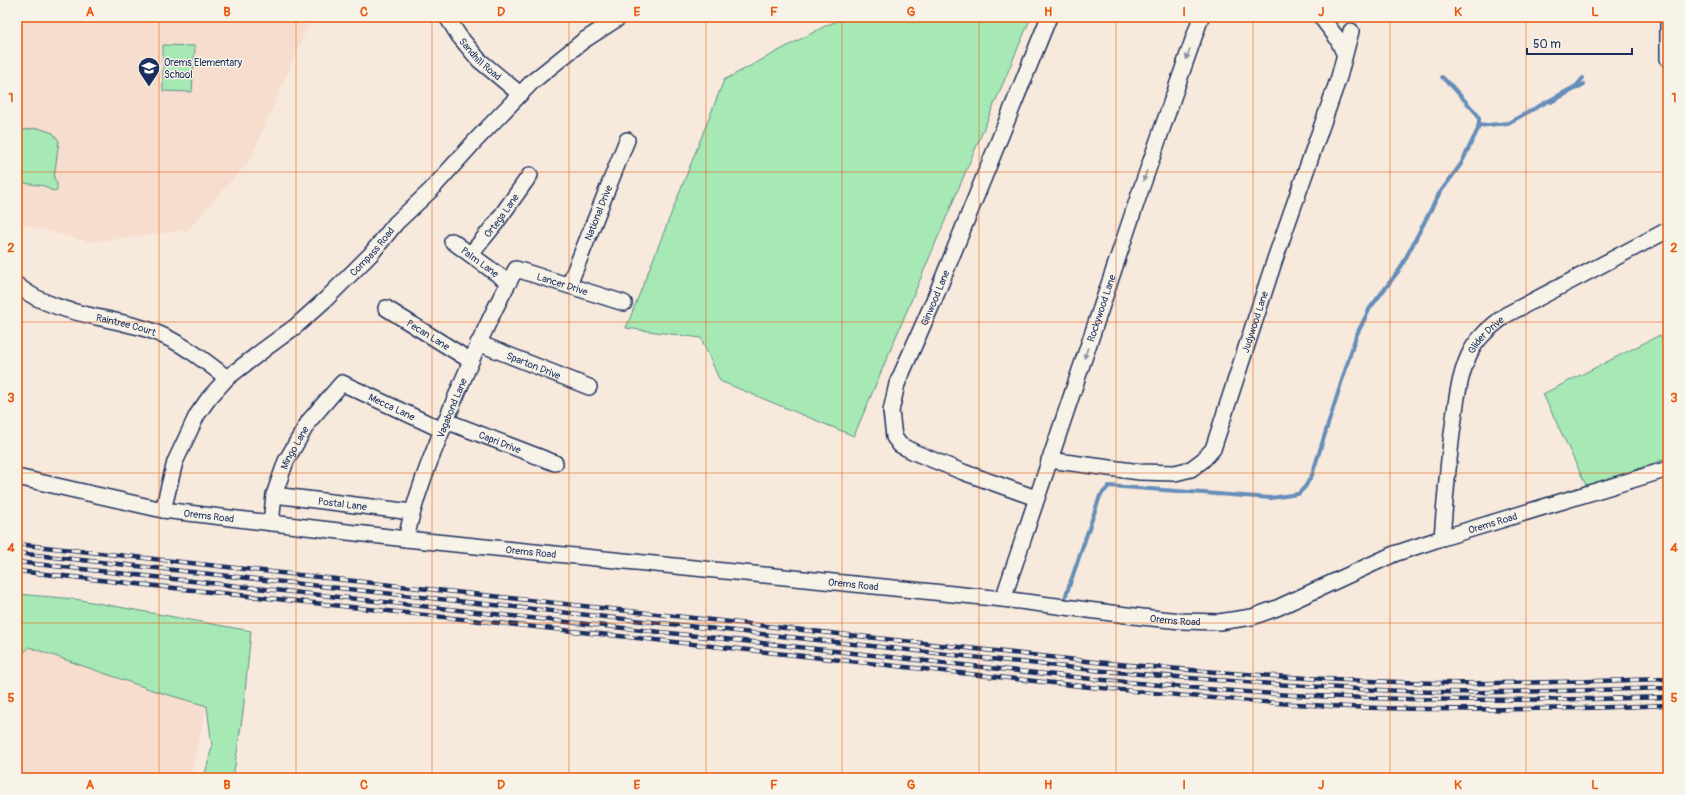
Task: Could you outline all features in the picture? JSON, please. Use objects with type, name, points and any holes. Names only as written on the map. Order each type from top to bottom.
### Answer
[{"type":"street","name":"Sandhill Road","points":[[447,17],[459,36],[479,60],[520,94]]},
{"type":"street","name":"Compass Road","points":[[163,510],[175,462],[197,415],[209,398],[228,378],[296,326],[326,299],[371,254],[396,223],[431,190],[532,82],[583,41],[620,17]]},
{"type":"street","name":"Ginwood Lane","points":[[1036,498],[963,472],[900,445],[894,436],[891,411],[897,384],[934,300],[1049,17]]},
{"type":"street","name":"Rockywood Lane","points":[[1003,599],[1139,195],[1201,17]]},
{"type":"street","points":[[1321,17],[1337,38],[1344,53]]},
{"type":"street","points":[[1668,18],[1668,59]]},
{"type":"street","name":"Judywood Lane","points":[[1049,460],[1140,472],[1175,474],[1191,469],[1203,460],[1213,449],[1260,304],[1339,77],[1350,31]]},
{"type":"street","name":"National Drive","points":[[569,285],[627,140]]},
{"type":"street","name":"Ortega Lane","points":[[471,254],[496,223],[530,175]]},
{"type":"street","name":"Glider Drive","points":[[1442,538],[1447,476],[1457,397],[1469,354],[1476,343],[1485,332],[1506,315],[1668,230]]},
{"type":"street","name":"Palm Lane","points":[[452,241],[508,282]]},
{"type":"street","name":"Lancer Drive","points":[[508,282],[516,268],[624,303]]},
{"type":"street","name":"Vagabond Lane","points":[[406,539],[412,512],[444,426],[478,343],[508,282]]},
{"type":"street","name":"Raintree Court","points":[[17,285],[40,300],[67,309],[153,332],[187,348],[228,378]]},
{"type":"street","name":"Pecan Lane","points":[[386,308],[471,362]]},
{"type":"street","name":"Sparton Drive","points":[[478,343],[589,387]]},
{"type":"street","name":"Mecca Lane","points":[[342,383],[444,426]]},
{"type":"street","name":"Mingo Lane","points":[[271,522],[274,495],[286,461],[309,421],[342,383]]},
{"type":"street","name":"Capri Drive","points":[[444,426],[555,464]]},
{"type":"street","name":"Orems Road","points":[[17,477],[163,510],[406,539],[1003,599],[1181,621],[1202,622],[1231,621],[1252,617],[1277,608],[1394,554],[1668,469]]},
{"type":"street","name":"Postal Lane","points":[[274,495],[412,512]]},
{"type":"shaded area","name":"Orems Elementary School","points":[[17,17],[311,18],[251,158],[188,230],[90,242],[17,223]]},
{"type":"shaded area","points":[[29,647],[155,691],[207,706],[190,778],[17,778],[17,661]]},
{"type":"green space","points":[[849,17],[1031,17],[854,436],[720,381],[701,338],[626,328],[724,80],[827,25]]},
{"type":"green space","points":[[163,45],[195,46],[192,92],[163,91]]},
{"type":"green space","points":[[38,128],[53,133],[59,141],[54,178],[57,183],[57,191],[50,190],[45,186],[17,182],[17,134],[23,130]]},
{"type":"green space","points":[[1660,335],[1668,349],[1668,458],[1587,487],[1543,394]]},
{"type":"green space","points":[[17,594],[75,599],[251,631],[243,712],[233,778],[204,778],[212,747],[207,706],[155,691],[29,647],[17,661]]},
{"type":"waterway","points":[[1442,77],[1449,84]]},
{"type":"waterway","points":[[1478,126],[1508,123],[1576,86],[1583,78]]},
{"type":"waterway","points":[[1064,601],[1100,496],[1109,486],[1271,498],[1298,494],[1305,487],[1312,475],[1356,336],[1370,308],[1400,269],[1439,194],[1461,164],[1479,127],[1479,119],[1477,114],[1448,82]]},
{"type":"waterway","points":[[1551,102],[1584,84]]},
{"type":"railway","points":[[17,544],[1095,662],[1266,676],[1438,683],[1525,683],[1668,679]]},
{"type":"railway","points":[[17,553],[1093,670],[1266,684],[1395,691],[1524,692],[1668,688]]},
{"type":"railway","points":[[17,562],[1092,679],[1203,689],[1287,695],[1447,700],[1536,700],[1668,697]]},
{"type":"railway","points":[[17,571],[1090,687],[1228,699],[1400,709],[1534,709],[1668,705]]},
{"type":"place","name":"Orems Elementary School","points":[[149,88]]}]
